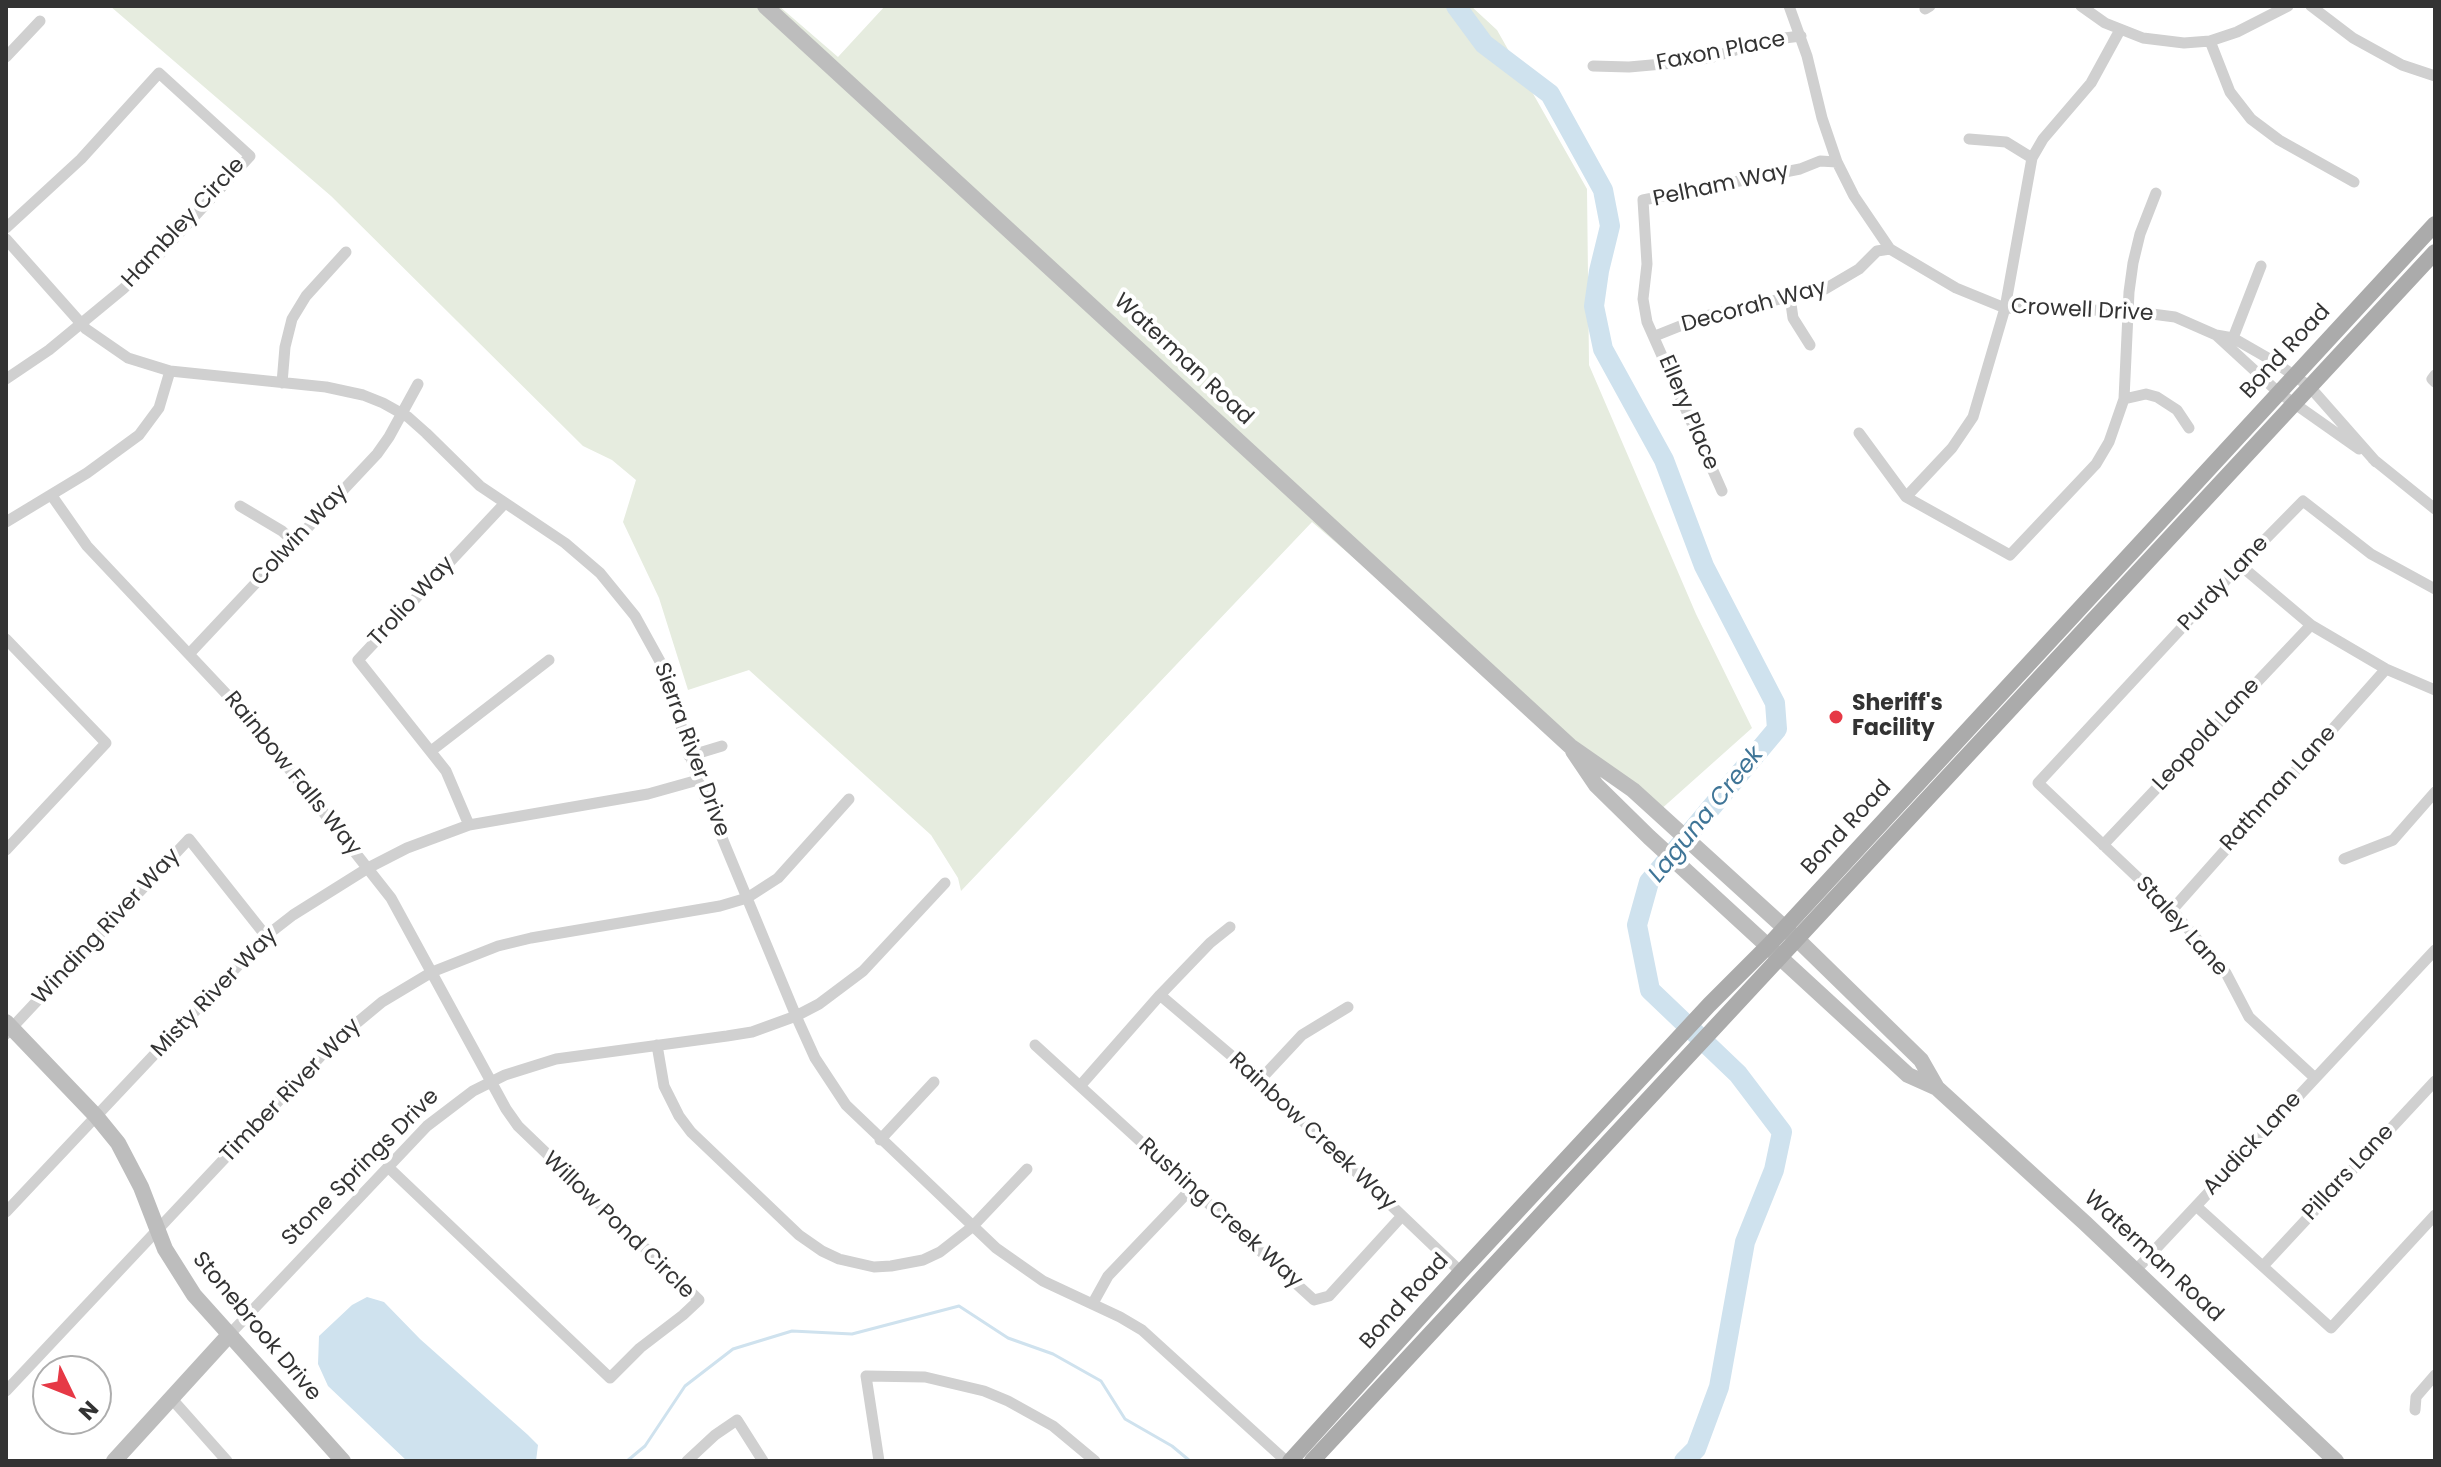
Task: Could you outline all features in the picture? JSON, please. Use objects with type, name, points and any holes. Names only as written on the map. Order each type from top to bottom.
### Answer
[{"type":"main road","name":"Waterman Road","points":[[765,6],[1570,746],[1633,790],[1798,940],[1921,1060],[1937,1088],[2336,1461]]},
{"type":"main road","name":"Bond Road","points":[[1312,1461],[1722,1021],[1776,951],[1785,929],[2435,224]]},
{"type":"main road","name":"Bond Road","points":[[1288,1461],[1709,1005],[1776,951],[1798,940],[2435,252]]},
{"type":"main road","name":"Waterman Road","points":[[1570,746],[1596,785],[1649,837],[1908,1075],[1937,1088]]},
{"type":"main road","name":"Stonebrook Drive","points":[[8,1028],[96,1116],[129,1163],[178,1273],[229,1335],[343,1461]]},
{"type":"main road","points":[[1389,1377],[1401,1353],[1460,1289],[1463,1280],[1461,1272]]},
{"type":"main road","name":"Stone Springs Drive","points":[[114,1461],[229,1335]]},
{"type":"street","name":"Crowell Drive","points":[[1789,6],[1801,36],[1837,162],[1854,196],[1890,249],[1956,288],[2005,308],[2129,311],[2175,317],[2216,335],[2233,338],[2309,386],[2376,462]]},
{"type":"street","points":[[2081,6],[2120,30],[2156,41],[2210,41],[2250,27],[2288,6]]},
{"type":"street","points":[[2311,6],[2353,38],[2402,65],[2435,76]]},
{"type":"street","points":[[6,57],[40,21]]},
{"type":"street","points":[[1906,497],[1952,448],[1973,417],[2005,308],[2032,158],[2043,139],[2091,83],[2120,30]]},
{"type":"street","name":"Faxon Place","points":[[1593,66],[1629,67],[1685,62],[1768,40],[1801,36]]},
{"type":"street","points":[[2210,41],[2230,92],[2251,119],[2279,140],[2354,182]]},
{"type":"street","name":"Hambley Circle","points":[[6,228],[81,159],[159,73],[250,156],[158,256],[82,324]]},
{"type":"street","points":[[1969,139],[2006,142],[2032,158]]},
{"type":"street","name":"Pelham Way","points":[[1655,336],[1647,322],[1643,299],[1647,264],[1643,200],[1800,169],[1820,161],[1837,162]]},
{"type":"street","points":[[1859,433],[1906,497],[2010,555],[2096,464],[2109,442],[2124,399],[2133,263],[2140,234],[2156,193]]},
{"type":"street","name":"Sierra River Drive","points":[[6,239],[82,324],[107,346],[128,358],[170,371],[343,390],[383,403],[426,433],[464,472],[585,559],[617,591],[662,665],[698,780],[796,1016],[829,1082],[846,1105],[972,1227],[1019,1265],[1055,1287],[1120,1317],[1158,1344],[1288,1461]]},
{"type":"street","name":"Decorah Way","points":[[1655,336],[1705,316],[1812,293],[1837,284],[1859,269],[1877,251],[1890,249]]},
{"type":"street","points":[[282,383],[285,347],[292,319],[306,296],[346,252]]},
{"type":"street","points":[[2233,338],[2261,266]]},
{"type":"street","points":[[1790,297],[1793,318],[1810,345]]},
{"type":"street","points":[[6,379],[82,324]]},
{"type":"street","name":"Crowell Drive","points":[[2216,335],[2278,392],[2376,462]]},
{"type":"street","name":"Ellery Place","points":[[1655,336],[1722,491]]},
{"type":"street","points":[[6,522],[52,496],[139,435],[159,408],[170,371]]},
{"type":"street","points":[[2435,375],[2432,379],[2435,382]]},
{"type":"street","name":"Colwin Way","points":[[190,653],[377,454],[418,384]]},
{"type":"street","points":[[2124,399],[2146,394],[2157,397],[2177,410],[2189,428]]},
{"type":"street","points":[[2376,462],[2435,509]]},
{"type":"street","name":"Rainbow Falls Way","points":[[52,496],[87,546],[249,718],[391,898],[491,1082]]},
{"type":"street","name":"Purdy Lane","points":[[2038,783],[2303,501],[2371,554],[2435,589]]},
{"type":"street","name":"Trolio Way","points":[[469,825],[455,787],[431,751],[358,660],[505,503]]},
{"type":"street","points":[[240,506],[282,531],[294,542]]},
{"type":"street","points":[[2240,565],[2311,625],[2386,669],[2435,690]]},
{"type":"street","name":"Leopold Lane","points":[[2103,845],[2311,625]]},
{"type":"street","points":[[6,639],[106,743],[6,850]]},
{"type":"street","points":[[431,751],[549,660]]},
{"type":"street","name":"Rathman Lane","points":[[2172,910],[2386,669]]},
{"type":"street","points":[[689,756],[722,746]]},
{"type":"street","name":"Misty River Way","points":[[6,1212],[266,936],[293,915],[368,868],[407,848],[469,825],[648,794],[698,780]]},
{"type":"street","name":"Staley Lane","points":[[2038,783],[2172,910],[2226,973],[2249,1017],[2315,1078]]},
{"type":"street","points":[[2344,859],[2393,840],[2435,792]]},
{"type":"street","name":"Timber River Way","points":[[6,1391],[335,1041],[382,1002],[432,972],[466,957],[531,938],[720,906],[747,898],[778,878],[849,799]]},
{"type":"street","name":"Winding River Way","points":[[8,1028],[189,839],[266,936]]},
{"type":"street","name":"Stone Springs Drive","points":[[229,1335],[427,1126],[451,1106],[491,1082],[556,1059],[752,1032],[796,1016],[819,1004],[863,971],[945,883]]},
{"type":"street","points":[[1080,1086],[1160,995],[1210,943],[1230,927]]},
{"type":"street","name":"Audick Lane","points":[[2435,950],[2196,1206],[2331,1328],[2435,1215]]},
{"type":"street","name":"Rainbow Creek Way","points":[[1160,995],[1260,1080],[1461,1272]]},
{"type":"street","points":[[1260,1080],[1302,1035],[1348,1007]]},
{"type":"street","points":[[657,1045],[664,1086],[691,1132],[799,1235],[839,1259],[874,1267],[906,1264],[940,1252],[972,1227],[1027,1169]]},
{"type":"street","name":"Rushing Creek Way","points":[[1035,1045],[1314,1300],[1329,1296],[1401,1217]]},
{"type":"street","name":"Pillars Lane","points":[[2263,1266],[2435,1081]]},
{"type":"street","name":"Willow Pond Circle","points":[[388,1167],[610,1378],[640,1348],[699,1300],[531,1142],[506,1109],[491,1082]]},
{"type":"street","points":[[880,1140],[934,1082]]},
{"type":"street","points":[[1093,1303],[1108,1276],[1192,1188]]},
{"type":"street","points":[[2135,1271],[2196,1206]]},
{"type":"street","points":[[2415,1410],[2416,1397],[2435,1375]]},
{"type":"street","points":[[879,1461],[866,1376],[925,1377],[984,1391],[1053,1426],[1095,1461]]},
{"type":"street","points":[[171,1398],[227,1461]]},
{"type":"street","points":[[687,1461],[737,1420],[763,1461]]},
{"type":"shaded area","points":[[110,6],[779,6],[838,57],[885,6],[1471,6],[1497,30],[1587,189],[1589,365],[1696,614],[1752,728],[1659,811],[1541,719],[1312,522],[961,891],[958,878],[931,835],[749,670],[688,690],[659,598],[623,522],[636,480],[612,460],[583,446],[331,196]]},
{"type":"water","points":[[367,1297],[384,1302],[420,1339],[528,1435],[538,1445],[536,1461],[407,1461],[328,1386],[318,1364],[319,1336],[352,1305]]},
{"type":"waterway","name":"Laguna Creek","points":[[1456,6],[1484,44],[1550,94],[1603,190],[1610,226],[1594,306],[1603,349],[1664,460],[1704,566],[1775,703],[1777,729],[1649,882],[1637,925],[1650,990],[1738,1074],[1782,1132],[1774,1170],[1745,1242],[1719,1387],[1696,1449],[1684,1461]]},
{"type":"waterway","points":[[627,1461],[645,1446],[685,1386],[733,1349],[792,1331],[852,1334],[959,1306],[1008,1338],[1053,1354],[1101,1381],[1125,1419],[1172,1446],[1190,1461]]},
{"type":"place","name":"Sheriff's Facility","points":[[1836,717]]}]
